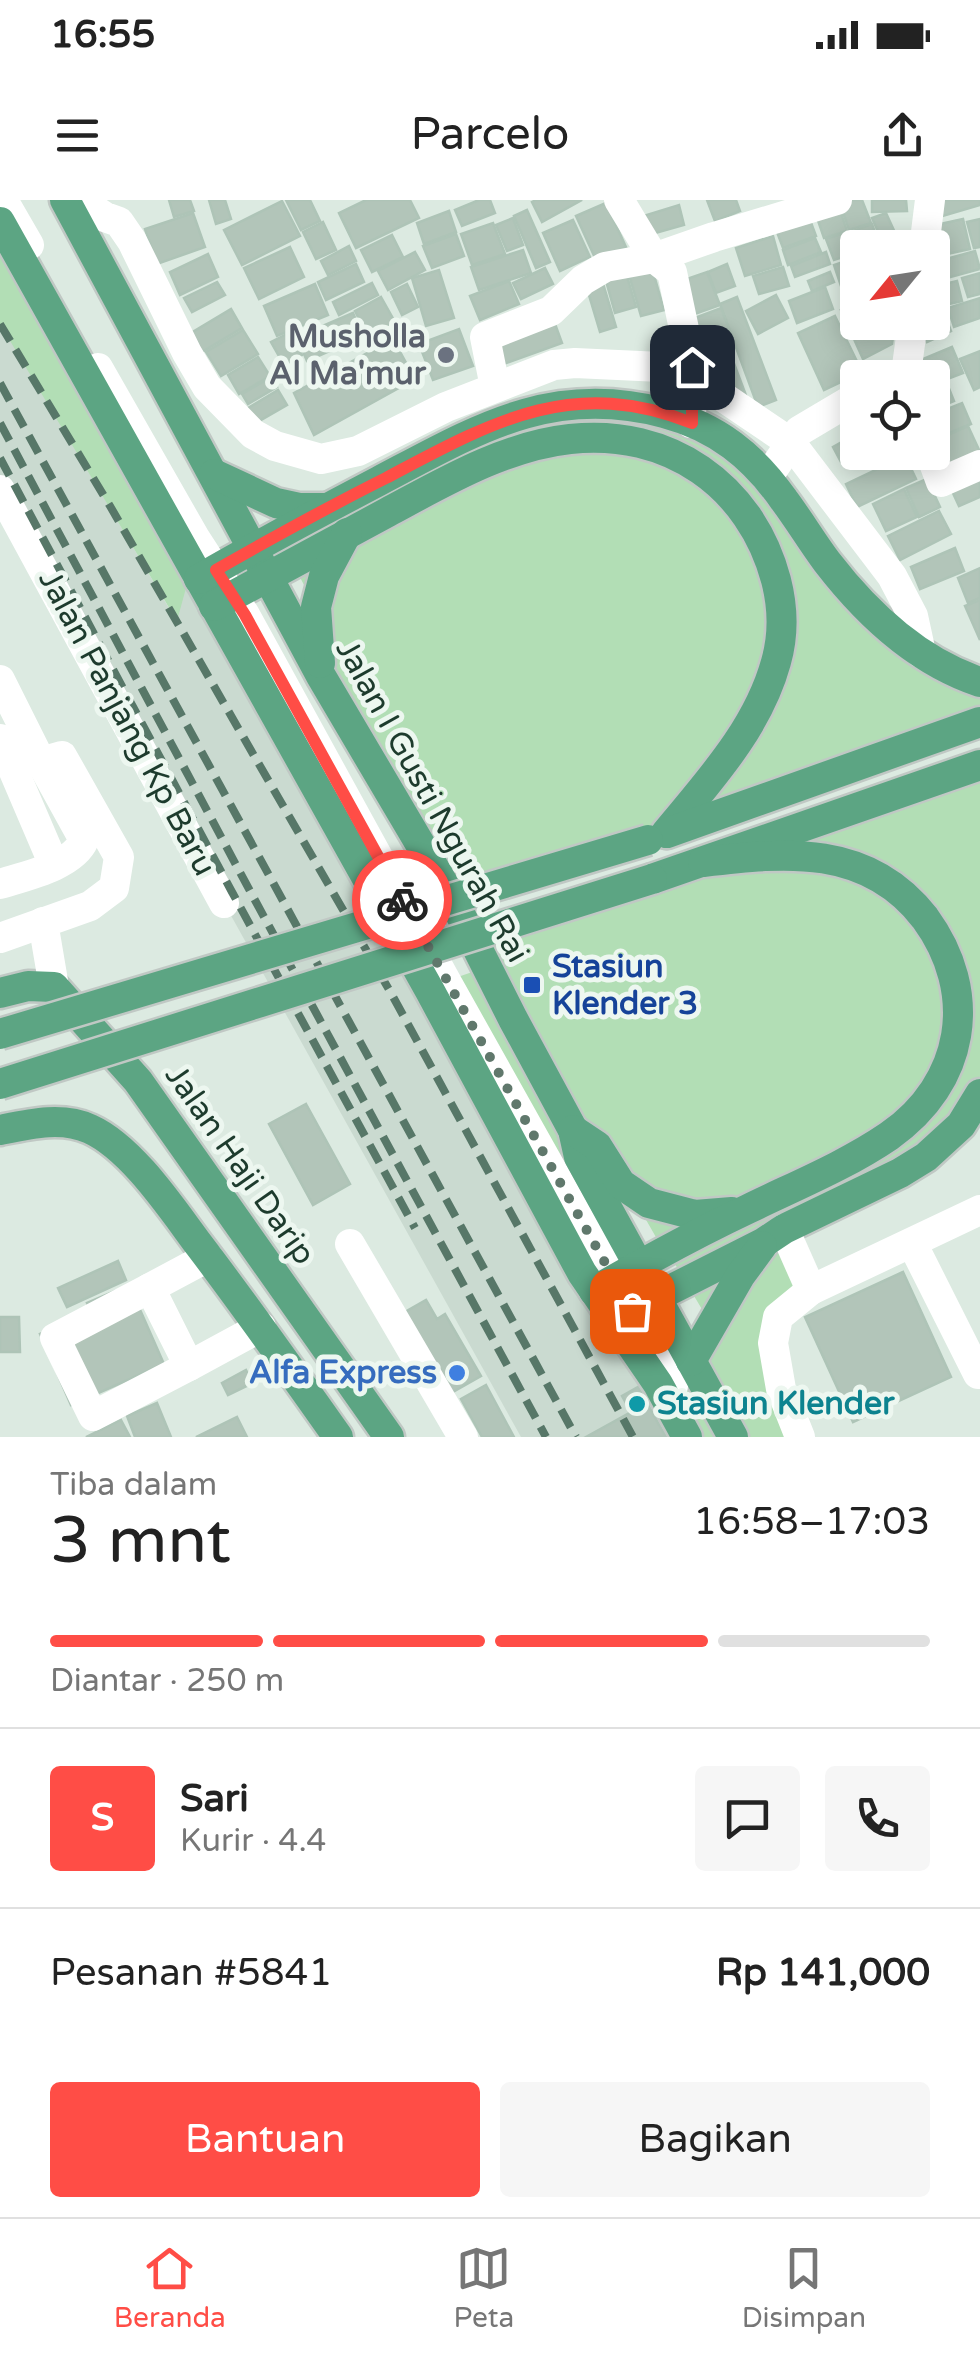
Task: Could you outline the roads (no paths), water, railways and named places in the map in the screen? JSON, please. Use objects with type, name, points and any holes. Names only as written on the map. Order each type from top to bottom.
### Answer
[{"type":"main road","name":"Jalan I Gusti Ngurah Rai","points":[[65,200],[321,676],[452,898],[573,1130],[615,1278],[634,1310],[658,1384],[687,1437]]},
{"type":"main road","name":"Jalan I Gusti Ngurah Rai","points":[[0,222],[224,601],[582,1273],[615,1278]]},
{"type":"main road","points":[[207,574],[463,437],[533,411],[576,403],[623,404],[674,416],[739,449],[768,478],[827,562],[891,631],[952,671],[980,682]]},
{"type":"main road","points":[[224,601],[430,489],[488,462],[542,444],[596,437],[643,444],[684,460],[716,480],[749,517],[763,543],[780,596],[782,625],[777,660],[759,707],[728,756],[657,836]]},
{"type":"main road","points":[[214,474],[276,503],[328,508]]},
{"type":"main road","points":[[321,676],[316,608],[324,576],[347,533]]},
{"type":"main road","points":[[0,1034],[657,836],[980,722]]},
{"type":"main road","points":[[0,1084],[652,879],[980,765]]},
{"type":"main road","points":[[615,1278],[889,1136],[923,1106],[936,1088],[960,1028],[952,970],[932,929],[906,898],[878,877],[846,863],[813,856],[754,856],[703,862]]},
{"type":"main road","points":[[0,993],[28,986],[54,987]]},
{"type":"main road","name":"Jalan Haji Darip","points":[[54,987],[138,1081],[389,1437]]},
{"type":"main road","points":[[634,1310],[926,1157],[961,1125],[980,1094]]},
{"type":"main road","points":[[0,1130],[67,1122],[92,1130],[119,1148],[157,1189],[338,1437]]},
{"type":"main road","points":[[573,1130],[597,1146],[621,1184],[648,1203],[703,1216],[745,1210]]},
{"type":"main road","points":[[691,1361],[740,1276],[774,1236]]},
{"type":"main road","name":"Jalan I Gusti Ngurah Rai","points":[[615,1278],[634,1310],[691,1361],[733,1437]]},
{"type":"street","points":[[3,200],[195,538],[207,574]]},
{"type":"street","points":[[80,200],[120,222],[207,388],[253,434],[276,446],[321,459],[358,450],[446,407],[554,366],[575,363],[661,368],[692,376],[791,443],[892,576],[914,616],[921,653]]},
{"type":"street","points":[[620,200],[654,258],[672,272],[692,367],[692,423]]},
{"type":"street","points":[[495,387],[485,337],[551,311],[583,280],[605,266],[654,258],[838,200]]},
{"type":"street","points":[[926,230],[930,200]]},
{"type":"street","points":[[446,407],[463,437]]},
{"type":"street","points":[[768,478],[799,431],[840,407]]},
{"type":"street","points":[[937,470],[942,482],[980,465]]},
{"type":"street","name":"Jalan Panjang Kp Baru","points":[[0,490],[224,903]]},
{"type":"street","points":[[0,680],[84,840],[79,851],[54,866],[0,884]]},
{"type":"street","points":[[0,739],[54,866]]},
{"type":"street","points":[[0,938],[90,906],[114,888],[119,856],[62,756],[41,762]]},
{"type":"street","points":[[43,922],[54,987]]},
{"type":"street","points":[[800,1437],[781,1390],[773,1342],[778,1317],[811,1290],[980,1210]]},
{"type":"street","points":[[774,1236],[811,1290]]},
{"type":"street","points":[[912,1243],[978,1374]]},
{"type":"street","points":[[350,1244],[463,1437]]},
{"type":"street","points":[[208,1257],[55,1338],[93,1416],[260,1328]]},
{"type":"street","points":[[150,1288],[189,1366]]},
{"type":"street","points":[[634,1310],[700,1437]]},
{"type":"railway","points":[[0,324],[110,506],[391,993],[633,1437]]},
{"type":"railway","points":[[0,383],[576,1437]]},
{"type":"railway","points":[[0,423],[546,1437]]},
{"type":"railway","points":[[0,458],[415,1228]]},
{"type":"place","name":"Musholla Al Ma'mur","points":[[446,355]]},
{"type":"place","name":"Stasiun Klender 3","points":[[532,985]]},
{"type":"place","name":"Alfa Express","points":[[457,1373]]},
{"type":"place","name":"Stasiun Klender","points":[[637,1404]]}]
